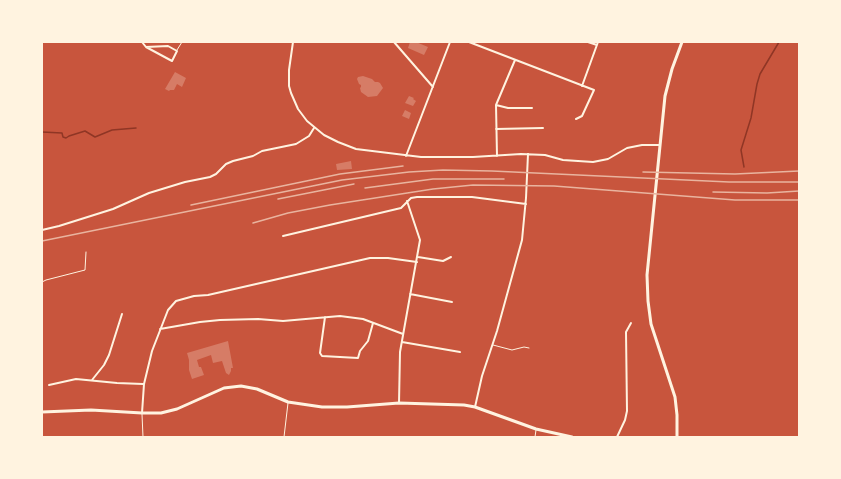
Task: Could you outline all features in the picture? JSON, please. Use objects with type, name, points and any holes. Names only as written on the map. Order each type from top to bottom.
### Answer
[{"type":"main road","points":[[678,437],[675,397],[654,335],[648,301],[647,275],[653,209],[668,86],[672,69],[682,42]]},
{"type":"main road","points":[[42,412],[91,410],[161,413],[177,409],[217,390],[241,386],[257,389],[288,402],[332,407],[399,403],[456,404],[474,407],[536,429],[572,437]]},
{"type":"street","points":[[142,42],[146,47],[172,61],[177,51],[168,46],[146,47]]},
{"type":"street","points":[[293,42],[289,70],[289,86],[291,94],[301,113],[314,128],[338,142],[351,147],[406,156],[439,158],[528,154],[545,155],[563,160],[598,162],[608,159],[627,148],[642,145],[661,145]]},
{"type":"street","points":[[394,42],[433,87]]},
{"type":"street","points":[[406,156],[450,42]]},
{"type":"street","points":[[469,42],[594,90],[582,116],[576,119]]},
{"type":"street","points":[[588,42],[597,45]]},
{"type":"street","points":[[582,86],[598,42]]},
{"type":"street","points":[[497,156],[496,105],[515,60]]},
{"type":"street","points":[[496,105],[508,108],[532,108]]},
{"type":"street","points":[[42,230],[113,209],[149,193],[185,182],[210,177],[232,161],[253,156],[262,151],[296,144],[309,136],[314,128]]},
{"type":"street","points":[[496,129],[543,128]]},
{"type":"street","points":[[474,407],[522,240],[526,204],[528,154]]},
{"type":"street","points":[[283,236],[401,208],[411,198],[417,197],[456,196],[493,199],[526,204]]},
{"type":"street","points":[[399,403],[400,352],[420,246],[420,235],[407,202]]},
{"type":"street","points":[[418,257],[443,261],[451,257]]},
{"type":"street","points":[[142,413],[144,384],[152,351],[168,310],[176,301],[183,298],[208,296],[370,258],[388,258],[417,262]]},
{"type":"street","points":[[410,294],[452,302]]},
{"type":"street","points":[[92,380],[104,365],[109,355],[122,314]]},
{"type":"street","points":[[160,330],[200,322],[220,320],[258,319],[282,321],[340,316],[353,317],[403,334]]},
{"type":"street","points":[[325,317],[320,352],[322,356],[358,358],[360,351],[368,341],[373,323]]},
{"type":"street","points":[[617,437],[625,420],[627,411],[626,332],[631,323]]},
{"type":"street","points":[[402,342],[460,352]]},
{"type":"street","points":[[49,385],[76,380],[144,384]]},
{"type":"lane","points":[[177,51],[182,42]]},
{"type":"lane","points":[[42,282],[85,270],[86,252]]},
{"type":"lane","points":[[492,345],[512,350],[524,347],[529,348]]},
{"type":"lane","points":[[284,437],[288,402]]},
{"type":"lane","points":[[142,413],[143,437]]},
{"type":"lane","points":[[535,437],[536,429]]},
{"type":"building","points":[[410,42],[416,42],[428,47],[424,55],[408,48]]},
{"type":"building","points":[[175,72],[186,78],[182,87],[177,84],[174,90],[169,91],[165,89]]},
{"type":"building","points":[[363,76],[380,83],[383,88],[377,96],[368,97],[361,92],[361,85],[357,79],[358,77]]},
{"type":"building","points":[[409,96],[414,98],[413,99],[416,101],[413,106],[405,103]]},
{"type":"building","points":[[405,110],[411,113],[409,119],[402,116]]},
{"type":"building","points":[[351,161],[352,169],[337,170],[336,164]]},
{"type":"building","points":[[228,341],[233,368],[231,368],[229,375],[226,373],[222,361],[213,363],[211,355],[197,360],[204,375],[192,379],[189,370],[187,353]]},
{"type":"waterway","points":[[744,167],[741,150],[751,118],[757,84],[760,74],[779,42]]},
{"type":"waterway","points":[[42,132],[62,133],[63,137],[66,138],[85,131],[95,137],[112,130],[136,128]]},
{"type":"railway","points":[[191,205],[340,174],[403,166]]},
{"type":"railway","points":[[42,241],[342,180],[409,172],[443,170],[492,171],[729,182],[799,182]]},
{"type":"railway","points":[[643,172],[735,174],[799,171]]},
{"type":"railway","points":[[365,188],[433,179],[504,179]]},
{"type":"railway","points":[[278,199],[354,184]]},
{"type":"railway","points":[[253,223],[288,213],[330,205],[433,189],[473,185],[554,186],[735,200],[799,200]]},
{"type":"railway","points":[[713,192],[767,193],[799,191]]}]
